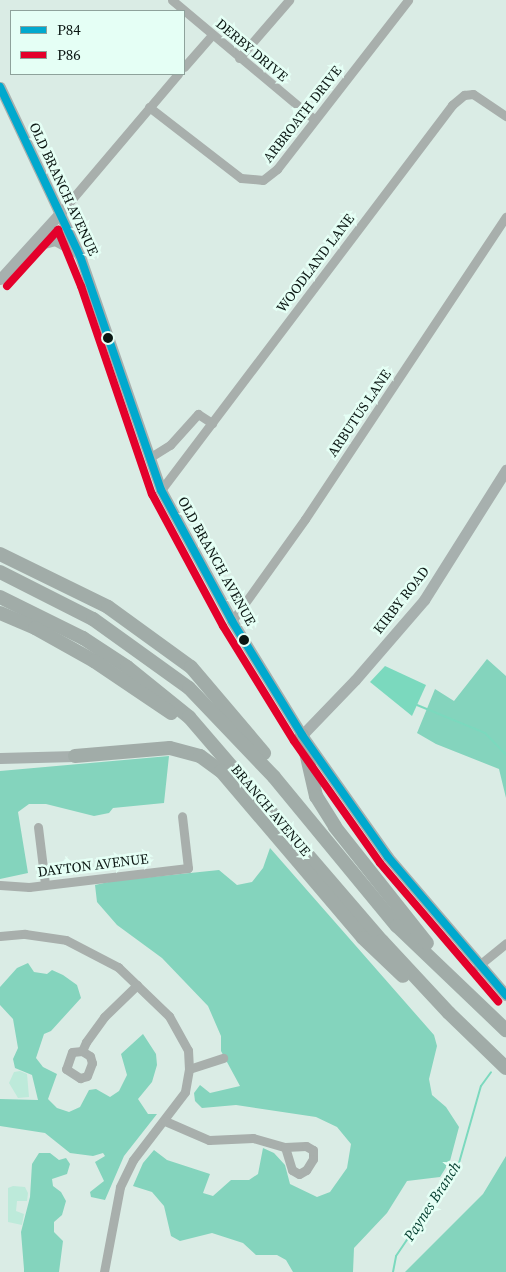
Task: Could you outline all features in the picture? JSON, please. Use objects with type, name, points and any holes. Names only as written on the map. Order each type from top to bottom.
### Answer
[{"type":"highway","points":[[0,554],[108,606],[191,667],[271,761],[316,828]]},
{"type":"highway","name":"BRANCH AVENUE","points":[[0,572],[93,619],[189,688],[244,744],[397,926],[506,1030]]},
{"type":"highway","name":"BRANCH AVENUE","points":[[0,597],[48,619],[127,667],[190,717],[223,752],[382,941],[506,1068]]},
{"type":"highway","points":[[0,613],[35,628],[94,661],[223,752]]},
{"type":"highway","points":[[302,734],[316,796],[335,827],[469,994]]},
{"type":"highway","points":[[75,756],[170,748],[200,756],[221,771],[363,938],[448,1020],[494,1057]]},
{"type":"main road","name":"OLD BRANCH AVENUE","points":[[0,87],[61,212],[80,256],[148,458],[161,490],[232,621],[302,734],[388,857],[478,966],[506,994]]},
{"type":"main road","points":[[0,279],[32,247],[61,212]]},
{"type":"main road","points":[[32,247],[55,240],[68,245],[80,256]]},
{"type":"main road","name":"KIRBY ROAD","points":[[302,734],[360,674],[423,602],[504,477]]},
{"type":"main road","points":[[0,758],[75,756]]},
{"type":"street","name":"DERBY DRIVE","points":[[172,0],[183,10]]},
{"type":"street","points":[[239,58],[289,0]]},
{"type":"street","name":"ARBROATH DRIVE","points":[[149,107],[220,163],[248,181],[271,175],[408,0]]},
{"type":"street","name":"DERBY DRIVE","points":[[185,11],[314,119]]},
{"type":"street","points":[[185,66],[212,35]]},
{"type":"street","points":[[61,212],[177,75]]},
{"type":"street","name":"WOODLAND LANE","points":[[161,490],[452,105],[464,95],[473,94],[505,113]]},
{"type":"street","name":"ARBUTUS LANE","points":[[232,621],[298,528],[506,217]]},
{"type":"street","points":[[148,458],[170,445],[198,414],[212,423]]},
{"type":"street","name":"DAYTON AVENUE","points":[[0,885],[45,884],[188,868],[182,816]]},
{"type":"street","points":[[38,826],[45,884]]},
{"type":"street","points":[[0,936],[25,934],[66,940],[118,967],[179,1030],[188,1050],[190,1069],[184,1092],[165,1121],[133,1160],[120,1187],[104,1272]]},
{"type":"street","points":[[478,966],[506,943]]},
{"type":"street","points":[[82,1051],[104,1017],[137,985]]},
{"type":"street","points":[[190,1069],[223,1058]]},
{"type":"street","points":[[165,1121],[209,1140],[253,1138],[285,1148]]},
{"type":"shaded area","points":[[487,659],[506,676],[506,798],[499,769],[436,744],[417,733],[435,689],[454,701]]},
{"type":"shaded area","points":[[385,666],[426,685],[412,716],[370,682]]},
{"type":"shaded area","points":[[169,756],[164,803],[113,808],[109,813],[94,816],[46,804],[29,804],[18,812],[28,873],[0,879],[0,771]]},
{"type":"shaded area","points":[[270,848],[434,1035],[437,1046],[429,1079],[432,1095],[446,1107],[459,1127],[450,1161],[440,1177],[407,1181],[387,1213],[354,1248],[353,1272],[293,1272],[286,1260],[277,1255],[256,1255],[243,1243],[212,1233],[180,1241],[171,1236],[164,1206],[152,1192],[133,1186],[143,1163],[154,1150],[167,1160],[210,1174],[203,1193],[213,1196],[231,1180],[249,1180],[258,1174],[263,1148],[274,1153],[285,1165],[290,1184],[317,1197],[330,1192],[347,1168],[351,1144],[337,1127],[316,1117],[236,1105],[202,1108],[195,1101],[194,1093],[200,1085],[210,1093],[240,1086],[221,1051],[221,1036],[208,1006],[162,958],[117,925],[97,902],[95,885],[113,881],[219,870],[237,885],[252,882],[263,868]]},
{"type":"shaded area","points":[[28,963],[34,972],[47,974],[52,970],[63,975],[77,985],[81,998],[51,1031],[44,1034],[36,1058],[43,1067],[57,1074],[48,1099],[57,1108],[69,1112],[80,1107],[89,1090],[96,1089],[110,1097],[119,1091],[127,1075],[121,1054],[143,1034],[156,1054],[157,1065],[152,1082],[138,1099],[148,1114],[157,1114],[124,1156],[105,1200],[91,1197],[90,1192],[104,1181],[95,1162],[105,1156],[103,1153],[93,1156],[70,1153],[45,1133],[0,1126],[0,1099],[38,1100],[32,1075],[15,1068],[13,1059],[18,1048],[13,1019],[0,1005],[0,987],[17,968]]},
{"type":"shaded area","points":[[20,1071],[27,1074],[29,1097],[18,1098],[9,1083],[14,1072]]},
{"type":"shaded area","points":[[39,1153],[50,1153],[59,1160],[66,1158],[70,1164],[67,1174],[52,1179],[53,1186],[61,1192],[66,1201],[62,1215],[54,1222],[54,1232],[63,1241],[59,1272],[24,1272],[21,1232],[30,1197],[32,1164]]},
{"type":"shaded area","points":[[506,1156],[506,1272],[405,1272],[483,1194]]},
{"type":"shaded area","points":[[13,1186],[25,1187],[28,1193],[27,1201],[17,1201],[16,1211],[24,1214],[22,1225],[8,1222],[8,1188]]},
{"type":"waterway","points":[[417,705],[485,733],[506,755]]},
{"type":"waterway","name":"Paynes Branch","points":[[393,1272],[396,1256],[459,1163],[481,1086],[491,1072]]},
{"type":"transit line","name":"P84","points":[[0,87],[80,256],[161,490],[232,621],[302,735],[388,857],[506,995]]},
{"type":"transit line","name":"P86","points":[[7,286],[58,230],[81,286],[152,494],[223,626],[294,741],[380,863],[498,1001]]}]
